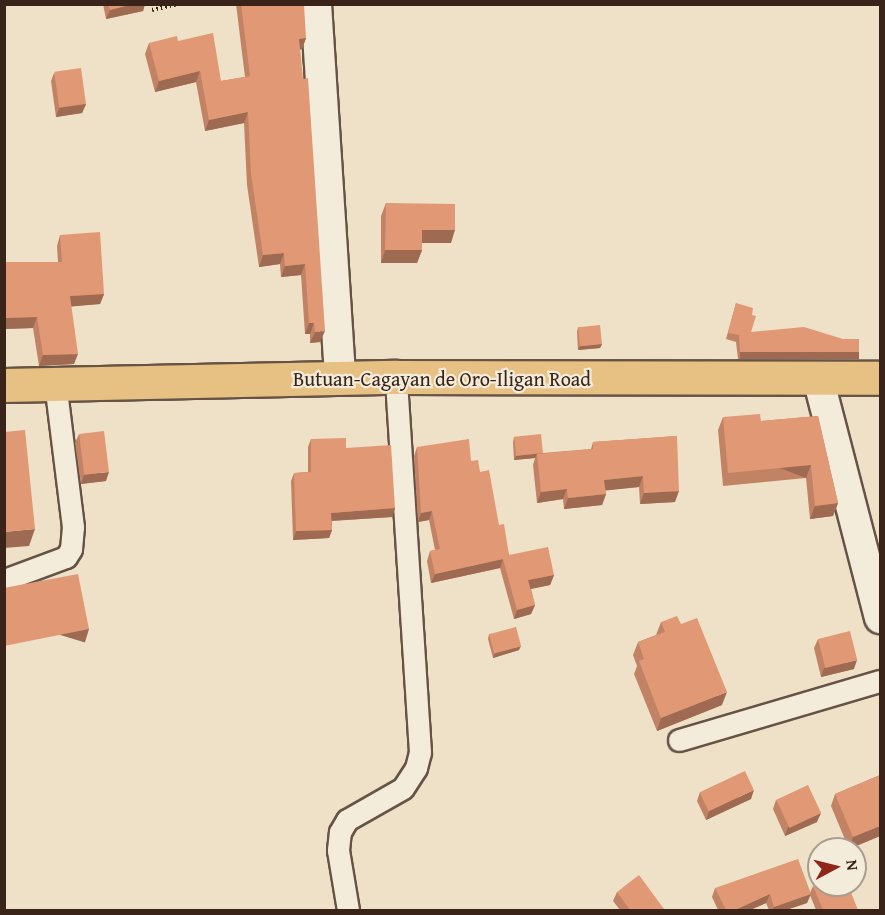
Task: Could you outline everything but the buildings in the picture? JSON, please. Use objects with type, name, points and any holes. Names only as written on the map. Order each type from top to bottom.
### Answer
[{"type":"highway","name":"Butuan-Cagayan de Oro-Iligan Road","points":[[4,385],[340,377],[880,378]]},
{"type":"street","points":[[316,4],[340,377]]},
{"type":"street","points":[[348,910],[338,850],[340,832],[346,820],[403,788],[416,768],[420,752],[396,377]]},
{"type":"street","points":[[818,378],[880,618]]},
{"type":"street","points":[[4,580],[66,556],[71,549],[74,527],[55,383]]},
{"type":"street","points":[[680,740],[880,681]]},
{"type":"path","points":[[152,10],[179,4]]}]
